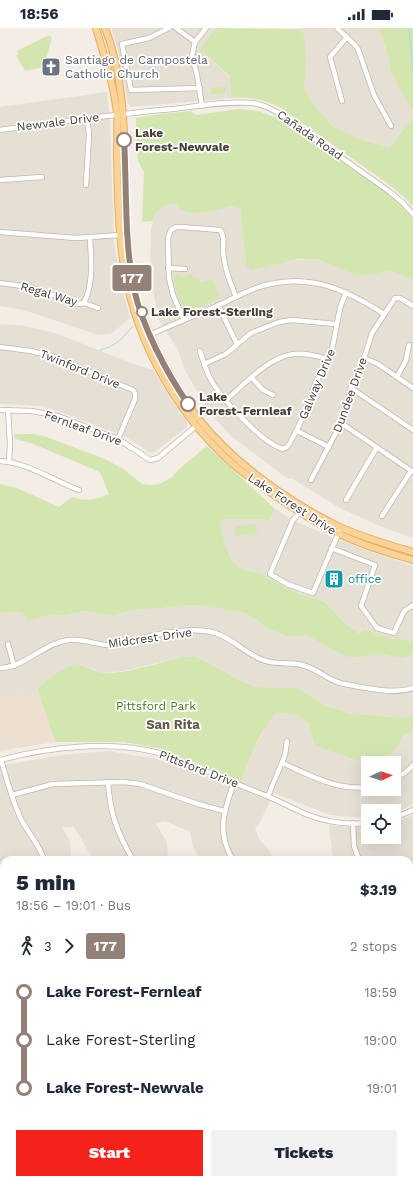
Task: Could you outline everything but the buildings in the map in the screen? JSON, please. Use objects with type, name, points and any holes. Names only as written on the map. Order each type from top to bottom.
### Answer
[{"type":"main road","name":"Lake Forest Drive","points":[[96,28],[120,114],[128,246],[134,290],[150,335],[169,374],[199,419],[220,442],[264,480],[298,503],[341,527],[382,543],[413,552]]},
{"type":"main road","name":"Lake Forest Drive","points":[[105,28],[120,84],[120,235],[125,273],[134,307],[152,355],[180,404],[196,426],[233,464],[264,489],[338,534],[380,550],[413,560]]},
{"type":"main road","points":[[127,218],[124,222],[120,235],[128,246]]},
{"type":"street","points":[[169,28],[149,38],[122,44],[132,90],[200,88]]},
{"type":"street","points":[[176,28],[196,42]]},
{"type":"street","points":[[202,106],[200,88],[192,57],[192,51],[196,42],[206,28]]},
{"type":"street","points":[[337,28],[355,45],[360,53],[371,86],[391,126]]},
{"type":"street","points":[[342,101],[330,57],[347,37]]},
{"type":"street","name":"Cañada Road","points":[[120,114],[239,103],[254,103],[269,107],[390,192],[413,214]]},
{"type":"street","name":"Newvale Drive","points":[[0,130],[120,114]]},
{"type":"street","points":[[86,185],[89,134],[87,119]]},
{"type":"street","points":[[0,180],[42,177]]},
{"type":"street","points":[[184,320],[171,288],[168,268],[168,238],[171,230],[176,227],[217,229],[222,232],[224,262],[229,280],[236,296]]},
{"type":"street","points":[[0,232],[64,238],[90,238],[120,235]]},
{"type":"street","points":[[84,303],[91,283],[92,274],[90,238]]},
{"type":"street","points":[[168,268],[185,269]]},
{"type":"street","points":[[150,335],[257,288],[292,282],[304,281],[326,285],[346,292],[386,312],[393,299],[397,297],[413,306]]},
{"type":"street","name":"Regal Way","points":[[0,283],[30,287],[78,304],[84,303],[98,308]]},
{"type":"street","name":"Galway Drive","points":[[226,400],[251,427],[283,449],[287,447],[297,431],[307,409],[316,382],[334,346],[336,324],[346,292]]},
{"type":"street","points":[[218,305],[237,344]]},
{"type":"street","points":[[134,307],[144,329],[150,335],[152,355]]},
{"type":"street","name":"Dundee Drive","points":[[311,480],[341,423],[351,388],[364,358],[372,333],[386,312]]},
{"type":"street","points":[[204,364],[226,354],[251,333],[279,322],[292,320],[336,324]]},
{"type":"street","points":[[397,377],[406,360],[409,345]]},
{"type":"street","name":"Twinford Drive","points":[[0,347],[31,351],[54,357],[131,389],[135,393],[135,399],[118,439]]},
{"type":"street","points":[[200,351],[211,380],[226,400],[269,363],[281,357],[294,354],[305,354],[328,359]]},
{"type":"street","points":[[364,358],[378,364],[413,388]]},
{"type":"street","points":[[252,378],[263,390],[273,395]]},
{"type":"street","points":[[351,388],[413,430]]},
{"type":"street","name":"Fernleaf Drive","points":[[0,410],[32,411],[53,414],[118,439],[135,449],[146,459],[154,460],[196,426]]},
{"type":"street","points":[[8,410],[10,444],[9,462]]},
{"type":"street","points":[[341,423],[412,471],[382,516]]},
{"type":"street","points":[[297,431],[329,447]]},
{"type":"street","points":[[346,500],[376,447]]},
{"type":"street","points":[[0,462],[9,462],[26,466],[79,490]]},
{"type":"street","points":[[300,512],[293,520],[270,574],[287,584],[313,593],[341,527]]},
{"type":"street","points":[[331,548],[375,565],[361,606],[377,628],[394,633],[404,611],[413,605]]},
{"type":"street","name":"Midcrest Drive","points":[[0,668],[14,666],[49,646],[67,640],[84,640],[110,645],[125,643],[170,632],[207,631],[222,635],[263,660],[302,665],[316,670],[340,683],[387,691],[401,691],[413,688]]},
{"type":"street","points":[[8,644],[14,666]]},
{"type":"street","points":[[268,796],[287,750],[287,741]]},
{"type":"street","name":"Pittsford Drive","points":[[1,760],[33,753],[75,748],[123,747],[161,754],[189,764],[268,796],[309,815],[329,821],[361,823]]},
{"type":"street","points":[[1,760],[20,817],[43,856]]},
{"type":"street","points":[[282,763],[326,782],[343,787],[361,787]]},
{"type":"street","points":[[401,775],[413,765]]},
{"type":"street","points":[[108,782],[110,806],[119,836],[131,856]]},
{"type":"street","points":[[12,795],[53,784],[124,782],[140,784],[198,804],[224,811]]},
{"type":"street","points":[[231,856],[227,847],[222,826],[224,811],[234,783]]},
{"type":"street","points":[[401,815],[413,810]]},
{"type":"street","points":[[354,823],[354,846],[358,856]]},
{"type":"shaded area","points":[[111,28],[216,28],[199,49],[230,77],[231,98],[131,107],[128,104],[119,54]]},
{"type":"shaded area","points":[[298,28],[379,28],[390,61],[390,71],[413,112],[413,118],[389,148],[363,140],[332,127],[315,106],[304,88],[306,64],[304,34]]},
{"type":"shaded area","points":[[107,92],[110,124],[114,242],[122,288],[130,318],[111,334],[98,335],[24,310],[0,306],[0,107]]},
{"type":"shaded area","points":[[168,204],[175,204],[183,210],[202,212],[232,206],[240,210],[246,265],[310,259],[320,260],[352,274],[362,276],[391,271],[413,280],[413,538],[380,526],[340,508],[291,478],[288,479],[231,436],[211,414],[185,371],[178,350],[159,320],[150,277],[151,229],[155,213]]},
{"type":"shaded area","points":[[0,324],[25,326],[55,333],[133,364],[153,370],[187,422],[187,427],[152,454],[126,437],[52,409],[40,406],[0,404]]},
{"type":"shaded area","points":[[274,508],[293,520],[329,536],[413,566],[413,639],[411,641],[397,638],[392,639],[364,629],[360,634],[345,624],[325,602],[292,591],[262,574],[242,569],[233,562],[224,540],[221,527],[222,519],[258,519],[270,521]]},
{"type":"shaded area","points":[[192,605],[207,606],[245,613],[257,620],[266,628],[287,637],[306,635],[339,653],[362,657],[378,654],[402,658],[413,654],[413,715],[403,718],[349,713],[325,705],[297,688],[257,687],[238,680],[197,657],[182,657],[123,671],[104,673],[90,668],[72,666],[64,669],[37,688],[19,696],[0,696],[0,613],[21,612],[29,621],[46,616],[67,615],[84,611],[112,616],[131,610]]},
{"type":"shaded area","points":[[37,688],[55,742],[0,751],[0,696],[19,696]]},
{"type":"shaded area","points":[[276,713],[295,714],[309,724],[315,746],[361,762],[361,796],[401,796],[401,756],[385,756],[397,747],[403,736],[413,732],[413,803],[401,810],[401,804],[361,804],[361,817],[330,815],[274,793],[259,824],[255,829],[259,839],[269,850],[272,856],[199,856],[193,847],[190,832],[165,821],[156,824],[167,842],[168,856],[92,856],[74,827],[62,827],[70,841],[71,856],[0,856],[0,766],[60,755],[108,751],[157,759],[194,771],[227,785],[241,780],[253,751],[268,722]]},
{"type":"shaded area","points":[[413,815],[413,856],[333,856],[329,825],[361,827],[361,844],[401,844],[401,820]]},
{"type":"green space","points":[[216,28],[299,29],[304,34],[305,44],[306,64],[304,88],[315,106],[333,127],[363,140],[389,148],[413,118],[413,207],[404,197],[387,183],[281,108],[269,102],[257,99],[231,98],[230,76],[199,49]]},
{"type":"green space","points":[[379,28],[413,28],[413,112],[390,71],[390,61]]},
{"type":"green space","points":[[49,35],[52,38],[44,67],[25,71],[16,55],[18,54],[17,51]]},
{"type":"green space","points":[[226,87],[226,93],[211,95],[211,88]]},
{"type":"green space","points":[[239,109],[258,111],[288,122],[395,199],[413,219],[413,280],[391,271],[362,276],[352,274],[320,260],[310,259],[299,259],[251,270],[246,265],[240,210],[232,206],[208,212],[195,213],[182,210],[175,204],[168,204],[155,213],[153,221],[142,222],[144,172],[138,161],[136,118],[191,111],[196,115]]},
{"type":"green space","points":[[176,274],[183,277],[190,274],[201,282],[212,279],[220,298],[186,312],[179,299],[175,286],[173,277]]},
{"type":"green space","points":[[14,434],[44,436],[105,459],[125,470],[142,484],[151,485],[160,484],[172,477],[179,469],[207,446],[274,508],[270,521],[258,519],[222,519],[221,527],[224,540],[233,562],[242,569],[262,574],[292,591],[325,602],[345,624],[360,634],[364,629],[392,639],[397,638],[411,641],[413,639],[413,654],[402,658],[378,654],[362,657],[350,657],[339,653],[306,635],[288,637],[266,628],[257,620],[245,613],[207,606],[192,605],[131,610],[112,616],[84,611],[67,615],[46,616],[29,621],[21,612],[0,613],[0,484],[17,488],[59,507],[72,497],[90,500],[109,494],[100,472],[31,443],[15,439]]},
{"type":"green space","points":[[256,524],[257,534],[236,536],[235,526]]},
{"type":"green space","name":"Pittsford Park","points":[[182,657],[197,657],[238,680],[257,687],[297,688],[325,705],[349,713],[403,718],[413,715],[413,732],[403,736],[397,747],[385,756],[361,756],[361,762],[315,746],[309,724],[295,714],[276,713],[260,737],[241,781],[158,748],[123,742],[55,742],[37,688],[57,673],[74,665],[83,666],[103,673],[121,672]]},
{"type":"waterway","points":[[409,28],[413,72]]},
{"type":"waterway","points":[[100,350],[115,344],[132,327]]},
{"type":"bus line","name":"177","points":[[124,140],[127,234],[134,290],[150,335],[169,374],[188,404]]},
{"type":"place","name":"Santiago de Campostela Catholic Church","points":[[51,67]]},
{"type":"place","name":"Lake Forest-Newvale","points":[[124,140]]},
{"type":"place","name":"Lake Forest-Sterling","points":[[142,312]]},
{"type":"place","name":"Lake Forest-Fernleaf","points":[[188,404]]},
{"type":"place","name":"office","points":[[334,579]]},
{"type":"district","name":"San Rita","points":[[173,724]]}]
